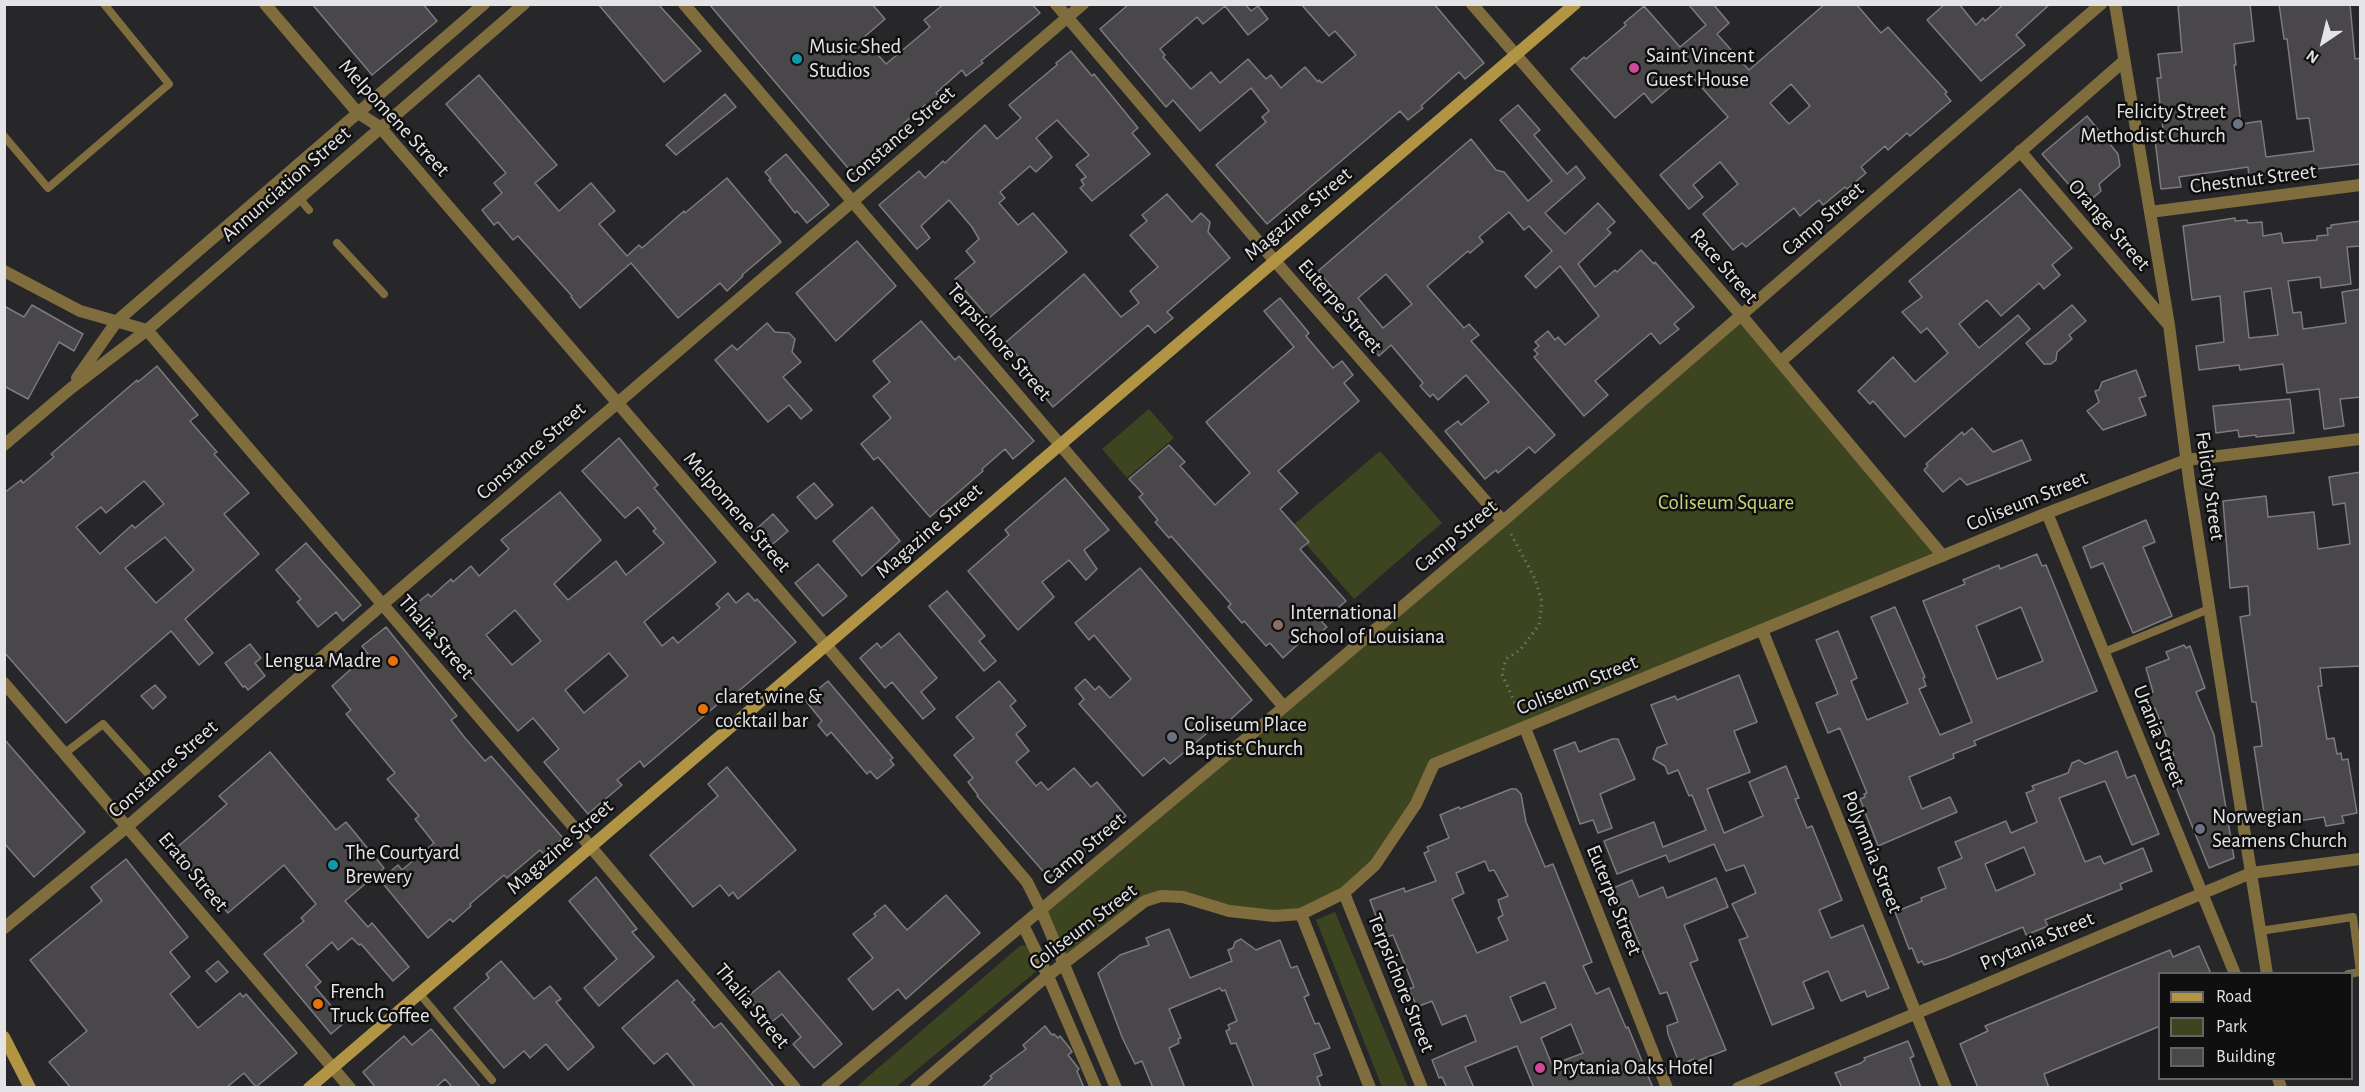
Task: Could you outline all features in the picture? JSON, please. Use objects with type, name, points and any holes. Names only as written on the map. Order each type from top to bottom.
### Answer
[{"type":"street","name":"Melpomene Street","points":[[265,4],[358,113],[380,127],[1027,882],[1116,1088]]},
{"type":"street","name":"Annunciation Street","points":[[70,388],[117,321],[484,4]]},
{"type":"street","name":"Annunciation Street","points":[[4,445],[70,388],[147,330],[524,4]]},
{"type":"street","name":"Terpsichore Street","points":[[684,4],[1284,707]]},
{"type":"street","name":"Euterpe Street","points":[[1056,4],[1274,260],[1503,521]]},
{"type":"street","name":"Constance Street","points":[[4,928],[128,826],[382,604],[1083,4]]},
{"type":"street","name":"Race Street","points":[[1472,4],[1741,315],[1943,556]]},
{"type":"street","name":"Magazine Street","points":[[309,1088],[1575,4]]},
{"type":"street","name":"Camp Street","points":[[827,1088],[1503,521],[2101,4]]},
{"type":"street","name":"Felicity Street","points":[[2115,4],[2169,325],[2186,460],[2267,972]]},
{"type":"street","points":[[1780,362],[2124,61]]},
{"type":"street","name":"Orange Street","points":[[2020,151],[2169,325]]},
{"type":"street","name":"Chestnut Street","points":[[2150,212],[2361,185]]},
{"type":"street","points":[[4,271],[80,311],[147,330]]},
{"type":"street","name":"Thalia Street","points":[[147,330],[795,1088]]},
{"type":"street","name":"Coliseum Street","points":[[916,1088],[1048,976],[1145,901],[1161,896],[1183,897],[1229,911],[1274,916],[1301,914],[1344,893],[1375,865],[1416,804],[1434,764],[2047,513],[2186,460],[2361,439]]},
{"type":"street","name":"Urania Street","points":[[2047,513],[2234,972]]},
{"type":"street","name":"Polymnia Street","points":[[1762,630],[1946,1088]]},
{"type":"street","name":"Erato Street","points":[[4,683],[350,1088]]},
{"type":"street","name":"Euterpe Street","points":[[1525,728],[1667,1088]]},
{"type":"street","name":"Prytania Street","points":[[1738,1088],[2201,892],[2251,873],[2361,859]]},
{"type":"street","name":"Terpsichore Street","points":[[1344,893],[1422,1088]]},
{"type":"street","points":[[1301,914],[1370,1088]]},
{"type":"street","points":[[1023,925],[1048,976],[1096,1088]]},
{"type":"street","points":[[4,1037],[30,1088]]},
{"type":"lane","points":[[4,136],[48,188],[169,84],[104,4]]},
{"type":"lane","points":[[299,198],[309,210]]},
{"type":"lane","points":[[338,243],[384,294]]},
{"type":"lane","points":[[2104,652],[2209,609]]},
{"type":"lane","points":[[65,753],[103,724],[150,776]]},
{"type":"lane","points":[[2260,931],[2354,918],[2360,972],[2353,973]]},
{"type":"lane","points":[[418,993],[492,1080]]},
{"type":"path","points":[[1503,521],[1535,579],[1542,603],[1539,625],[1520,650],[1506,660],[1502,674],[1525,728]]},
{"type":"green space","name":"Coliseum Square","points":[[1741,315],[1943,556],[1434,764],[1375,865],[1344,893],[1301,914],[1274,916],[1161,896],[1064,964],[1041,910]]},
{"type":"green space","points":[[1149,409],[1174,438],[1127,478],[1102,449]]},
{"type":"green space","points":[[1380,451],[1442,523],[1354,599],[1291,527]]},
{"type":"green space","points":[[1335,912],[1408,1087],[1382,1087],[1316,920]]},
{"type":"green space","points":[[1021,945],[1028,946],[1039,969],[896,1087],[855,1088]]},
{"type":"building","points":[[312,4],[423,4],[437,21],[372,75]]},
{"type":"building","points":[[598,4],[658,4],[701,51],[664,82]]},
{"type":"building","points":[[709,4],[872,4],[885,19],[863,38],[886,64],[930,27],[924,20],[944,4],[1032,4],[1040,13],[966,76],[962,70],[936,93],[940,97],[927,108],[925,105],[904,123],[908,128],[853,174]]},
{"type":"building","points":[[1129,4],[1245,4],[1251,11],[1258,6],[1268,19],[1248,35],[1225,6],[1203,24],[1197,17],[1160,49],[1165,55],[1163,57],[1191,89],[1211,72],[1220,83],[1248,59],[1266,79],[1271,75],[1281,88],[1305,67],[1318,82],[1319,80],[1322,83],[1356,55],[1335,31],[1329,36],[1301,4],[1434,4],[1484,63],[1465,79],[1459,72],[1408,120],[1400,111],[1267,224],[1216,165],[1266,122],[1262,117],[1269,111],[1251,88],[1200,131],[1173,100],[1166,107],[1100,29]]},
{"type":"building","points":[[1688,4],[1713,4],[1729,23],[1717,34],[1749,70],[1825,4],[1856,4],[1881,33],[1888,27],[1947,92],[1945,94],[1951,101],[1910,136],[1907,133],[1888,150],[1885,146],[1861,167],[1866,173],[1847,189],[1845,187],[1823,205],[1819,200],[1800,216],[1794,208],[1746,247],[1742,243],[1733,250],[1703,214],[1738,184],[1720,162],[1693,185],[1703,197],[1689,209],[1660,175],[1728,117],[1688,72],[1652,103],[1644,93],[1615,118],[1571,69],[1626,25],[1624,23],[1644,6],[1680,47],[1706,25]],"holes":[[[1791,84],[1810,106],[1789,124],[1770,103]]]},
{"type":"building","points":[[1945,4],[1959,4],[1976,25],[1983,18],[1985,21],[2004,4],[2050,4],[2016,35],[2025,45],[1981,81],[1927,20]]},
{"type":"building","points":[[2250,4],[2254,41],[2234,44],[2236,65],[2234,65],[2241,124],[2261,121],[2266,157],[2314,151],[2309,118],[2297,119],[2287,39],[2284,39],[2279,4],[2350,4],[2355,59],[2361,58],[2361,164],[2298,171],[2299,175],[2280,177],[2279,174],[2249,177],[2248,167],[2179,177],[2181,187],[2161,189],[2154,131],[2163,129],[2157,78],[2161,78],[2158,54],[2182,52],[2178,6]]},
{"type":"building","points":[[1071,51],[1092,76],[1094,74],[1138,128],[1132,133],[1150,154],[1092,201],[1080,188],[1084,185],[1081,180],[1086,177],[1076,165],[1089,155],[1057,120],[1036,138],[1052,157],[1036,172],[1030,166],[1000,192],[1005,198],[999,203],[1018,225],[1033,213],[1067,252],[989,318],[955,279],[975,262],[966,251],[979,239],[949,200],[921,226],[930,238],[917,249],[879,205],[919,171],[925,178],[943,161],[945,163],[985,125],[997,139],[1021,118],[1009,105]]},
{"type":"building","points":[[479,75],[557,165],[535,183],[559,211],[591,183],[615,211],[599,224],[627,256],[639,245],[642,248],[684,211],[685,213],[727,178],[781,242],[727,291],[720,283],[678,318],[631,263],[580,308],[518,236],[513,240],[498,222],[494,225],[482,210],[502,193],[494,183],[506,173],[446,104]]},
{"type":"building","points":[[725,94],[736,107],[676,155],[666,145]]},
{"type":"building","points":[[1518,105],[1540,130],[1534,135],[1567,174],[1576,166],[1585,178],[1545,213],[1565,234],[1598,203],[1615,222],[1607,229],[1611,233],[1578,264],[1595,287],[1615,270],[1617,272],[1641,250],[1654,264],[1655,262],[1694,307],[1674,324],[1679,329],[1660,344],[1651,333],[1595,381],[1608,395],[1584,416],[1534,357],[1538,354],[1534,350],[1539,346],[1535,342],[1548,331],[1555,340],[1558,337],[1565,345],[1599,316],[1560,266],[1536,288],[1525,276],[1552,251],[1529,226],[1524,230],[1509,212],[1479,237],[1483,242],[1470,253],[1468,251],[1427,286],[1464,328],[1469,324],[1479,335],[1471,341],[1555,435],[1535,453],[1529,447],[1498,473],[1496,470],[1485,479],[1445,431],[1458,421],[1461,425],[1489,402],[1466,375],[1438,400],[1433,394],[1430,397],[1420,386],[1423,383],[1391,345],[1379,356],[1327,293],[1333,289],[1318,271],[1471,139],[1496,170],[1504,172],[1528,201],[1552,181],[1500,120]],"holes":[[[1386,274],[1412,304],[1383,328],[1358,298]]]},
{"type":"building","points":[[2087,116],[2118,154],[2120,166],[2099,184],[2101,191],[2086,204],[2042,154]]},
{"type":"building","points":[[786,154],[829,205],[807,223],[797,211],[795,213],[765,172]]},
{"type":"building","points":[[2020,189],[2072,248],[2052,265],[2060,275],[2044,289],[2039,283],[2001,316],[1987,300],[1959,324],[1979,348],[2018,315],[2030,329],[1905,437],[1873,401],[1870,404],[1858,391],[1893,357],[1915,382],[1948,353],[1927,328],[1921,333],[1902,312],[1922,297],[1909,281]]},
{"type":"building","points":[[1167,194],[1192,222],[1201,213],[1210,222],[1208,232],[1230,258],[1167,312],[1173,318],[1155,333],[1148,325],[1053,407],[1018,365],[1022,361],[1006,342],[1084,274],[1121,317],[1139,303],[1130,291],[1158,267],[1130,235],[1147,221],[1142,215]]},
{"type":"building","points":[[2235,218],[2235,221],[2247,220],[2248,223],[2262,222],[2263,236],[2281,233],[2283,243],[2317,240],[2317,236],[2328,235],[2327,228],[2331,228],[2331,225],[2361,221],[2361,246],[2347,247],[2351,284],[2321,288],[2320,277],[2288,281],[2293,313],[2301,312],[2303,329],[2346,323],[2342,292],[2361,289],[2361,397],[2340,399],[2344,426],[2324,429],[2319,389],[2287,393],[2283,364],[2240,370],[2239,365],[2199,370],[2196,346],[2224,342],[2220,296],[2192,300],[2183,226]],"holes":[[[2271,288],[2278,335],[2249,338],[2244,292]]]},
{"type":"building","points":[[857,241],[896,286],[836,341],[796,293]]},
{"type":"building","points":[[1280,298],[1309,333],[1306,336],[1333,368],[1342,361],[1353,375],[1344,383],[1359,401],[1278,471],[1298,493],[1280,509],[1309,542],[1300,549],[1346,601],[1322,622],[1327,627],[1312,640],[1308,635],[1283,658],[1270,643],[1266,646],[1228,607],[1231,604],[1171,536],[1169,538],[1155,522],[1158,520],[1139,497],[1143,494],[1129,479],[1169,445],[1185,462],[1180,466],[1215,505],[1250,473],[1206,422],[1294,347],[1264,311]]},
{"type":"building","points":[[32,305],[83,334],[74,351],[59,342],[28,399],[4,386],[4,306],[24,317]]},
{"type":"building","points":[[2072,305],[2086,321],[2069,335],[2072,339],[2057,352],[2056,360],[2051,364],[2044,364],[2026,343]]},
{"type":"building","points":[[921,321],[955,360],[959,356],[1034,441],[1013,459],[1005,449],[930,517],[878,457],[874,460],[861,444],[891,418],[873,396],[890,382],[873,361]]},
{"type":"building","points":[[767,323],[775,332],[789,333],[795,339],[792,352],[801,362],[783,377],[812,410],[801,419],[789,405],[768,422],[715,360],[732,345],[737,350]]},
{"type":"building","points":[[157,366],[198,415],[190,421],[217,452],[214,454],[249,493],[224,514],[259,554],[185,619],[213,653],[199,665],[171,631],[66,723],[4,652],[4,493],[21,480],[23,483],[54,457],[51,454],[137,380],[138,382]],"holes":[[[144,481],[164,504],[135,528],[132,525],[100,554],[76,527],[101,507],[106,513]],[[165,537],[194,570],[156,603],[125,568]]]},
{"type":"building","points":[[2136,370],[2146,396],[2139,398],[2146,415],[2103,430],[2087,411],[2099,402],[2095,391],[2099,390],[2102,382]]},
{"type":"building","points":[[2290,399],[2294,433],[2239,437],[2238,430],[2216,433],[2213,406]]},
{"type":"building","points":[[1972,428],[1993,452],[2022,440],[2031,460],[1967,485],[1960,478],[1943,492],[1924,470],[1928,466],[1926,464],[1962,432],[1964,435]]},
{"type":"building","points":[[619,438],[658,485],[654,488],[716,562],[644,622],[662,646],[673,637],[678,643],[720,608],[716,604],[728,593],[736,603],[748,593],[755,601],[757,599],[796,642],[734,695],[732,692],[644,767],[640,761],[617,780],[622,785],[588,814],[544,762],[559,749],[533,718],[518,731],[411,608],[428,594],[431,597],[451,579],[453,582],[471,566],[479,576],[509,549],[501,540],[560,492],[601,540],[554,584],[568,600],[616,561],[626,575],[664,543],[653,531],[656,529],[638,507],[625,518],[582,471]],"holes":[[[515,610],[541,641],[512,665],[486,635]],[[609,653],[628,676],[584,713],[565,690]]]},
{"type":"building","points":[[2361,472],[2361,666],[2320,668],[2322,686],[2318,686],[2327,739],[2334,738],[2337,754],[2341,753],[2342,760],[2348,759],[2357,813],[2342,816],[2344,823],[2326,826],[2324,817],[2266,826],[2254,747],[2262,746],[2260,728],[2256,702],[2252,702],[2240,617],[2250,615],[2248,586],[2230,588],[2223,501],[2266,496],[2268,517],[2314,512],[2318,549],[2350,544],[2345,503],[2333,505],[2329,477]]},
{"type":"building","points":[[1065,478],[1109,530],[1084,550],[1097,569],[1086,580],[1069,560],[1042,582],[1054,597],[1018,630],[968,571],[1009,535],[1005,530]]},
{"type":"building","points":[[814,483],[833,505],[816,519],[797,497]]},
{"type":"building","points":[[872,507],[900,541],[862,576],[833,541]]},
{"type":"building","points":[[773,514],[788,531],[767,549],[753,532]]},
{"type":"building","points":[[2146,520],[2155,542],[2143,547],[2172,616],[2133,633],[2103,563],[2091,568],[2083,547]]},
{"type":"building","points":[[306,543],[361,605],[343,621],[336,612],[318,627],[297,602],[301,599],[276,570]]},
{"type":"building","points":[[2037,554],[2042,566],[2046,565],[2097,691],[1974,741],[1976,745],[1953,754],[1954,758],[1909,777],[1922,809],[1950,797],[1957,812],[1878,846],[1860,799],[1867,793],[1840,728],[1828,733],[1816,703],[1838,694],[1816,640],[1838,631],[1857,678],[1851,681],[1867,720],[1908,703],[1871,617],[1895,607],[1925,677],[1923,678],[1926,686],[1919,689],[1940,735],[1972,722],[1923,601],[1965,584],[1963,580],[1999,565],[2000,569]],"holes":[[[2021,607],[2043,661],[1997,679],[1976,626]]]},
{"type":"building","points":[[818,564],[847,596],[823,616],[795,583]]},
{"type":"building","points":[[1140,568],[1252,700],[1221,728],[1218,724],[1170,764],[1164,758],[1143,776],[1079,704],[1084,699],[1075,688],[1085,679],[1095,690],[1099,686],[1110,698],[1131,679],[1094,635],[1089,640],[1075,623]]},
{"type":"building","points":[[947,591],[985,636],[979,641],[996,661],[984,671],[929,606]]},
{"type":"building","points":[[386,627],[457,716],[451,720],[465,738],[485,761],[491,756],[563,838],[544,854],[540,850],[507,878],[504,875],[453,922],[450,919],[428,938],[380,880],[398,865],[402,870],[434,843],[415,819],[419,816],[387,779],[395,773],[346,714],[351,710],[332,686],[368,654],[362,646]]},
{"type":"building","points":[[899,633],[937,678],[921,692],[935,709],[923,719],[892,682],[885,688],[860,658],[877,643],[881,648]]},
{"type":"building","points":[[250,644],[261,658],[255,663],[265,676],[248,690],[245,686],[243,687],[225,663]]},
{"type":"building","points":[[2184,645],[2186,648],[2190,646],[2205,688],[2196,692],[2214,735],[2234,858],[2209,868],[2165,759],[2174,755],[2155,708],[2152,709],[2147,695],[2153,692],[2146,668],[2169,659],[2166,652]]},
{"type":"building","points":[[1739,675],[1757,722],[1734,731],[1750,772],[1707,789],[1724,833],[1763,816],[1749,782],[1786,766],[1799,798],[1795,799],[1807,828],[1812,826],[1842,900],[1819,910],[1831,938],[1863,925],[1889,988],[1867,997],[1865,991],[1841,1001],[1828,971],[1803,982],[1814,1008],[1772,1025],[1739,940],[1748,937],[1732,904],[1756,893],[1744,865],[1726,871],[1714,844],[1669,862],[1666,855],[1617,874],[1604,841],[1654,822],[1663,847],[1706,830],[1692,795],[1689,796],[1678,770],[1668,774],[1665,766],[1653,759],[1657,748],[1667,744],[1651,705],[1675,696],[1677,700]]},
{"type":"building","points":[[828,681],[893,758],[890,760],[894,765],[877,779],[870,771],[867,774],[831,732],[827,736],[818,725],[822,721],[805,700]]},
{"type":"building","points":[[999,681],[1016,701],[1010,706],[1026,726],[1016,734],[1029,751],[1016,762],[1036,786],[1041,782],[1048,790],[1074,768],[1091,787],[1097,782],[1126,816],[1081,856],[1079,853],[1049,878],[977,796],[968,782],[973,778],[954,755],[974,738],[956,717]]},
{"type":"building","points":[[155,685],[166,697],[153,709],[141,696]]},
{"type":"building","points":[[4,739],[85,832],[34,877],[4,843]]},
{"type":"building","points":[[1612,739],[1618,739],[1635,779],[1600,794],[1612,828],[1598,833],[1593,820],[1580,824],[1554,750],[1575,742],[1579,752]]},
{"type":"building","points":[[2117,751],[2127,778],[2135,775],[2159,834],[2132,845],[2105,781],[2059,798],[2085,862],[2100,856],[2104,864],[2143,848],[2152,871],[2120,884],[2122,889],[2045,920],[2048,926],[2026,935],[2023,927],[1946,958],[1924,965],[1922,961],[1918,963],[1912,948],[1909,949],[1895,912],[1946,888],[1938,868],[1962,858],[1955,842],[2006,821],[2011,833],[2037,822],[2026,793],[2034,790],[2032,786],[2068,773],[2072,763],[2079,760],[2085,764]],"holes":[[[2024,847],[2035,874],[1996,891],[1985,864]]]},
{"type":"building","points":[[270,752],[336,830],[346,822],[384,868],[345,901],[368,927],[372,923],[409,967],[393,981],[361,944],[359,945],[352,938],[338,950],[332,942],[306,965],[321,982],[315,987],[345,1022],[331,1034],[264,954],[304,921],[301,918],[316,904],[284,865],[228,913],[174,850],[227,804],[219,796]]},
{"type":"building","points":[[727,767],[796,850],[738,899],[733,892],[729,896],[720,885],[693,907],[650,855],[718,796],[708,784]]},
{"type":"building","points":[[1511,789],[1516,789],[1521,794],[1526,822],[1545,867],[1553,864],[1592,962],[1583,966],[1596,994],[1609,988],[1653,1088],[1534,1088],[1517,1046],[1465,1067],[1474,1088],[1447,1088],[1442,1077],[1439,1078],[1432,1060],[1476,1041],[1466,1015],[1442,1025],[1432,1001],[1417,1007],[1409,989],[1414,987],[1393,935],[1384,938],[1370,900],[1404,888],[1405,892],[1436,881],[1424,853],[1429,851],[1427,847],[1449,838],[1440,815],[1459,807],[1460,809]],"holes":[[[1485,861],[1489,871],[1494,870],[1508,896],[1498,900],[1503,915],[1498,918],[1508,940],[1477,953],[1452,899],[1464,893],[1456,873]],[[1545,982],[1556,1008],[1521,1023],[1510,997]],[[1571,1024],[1583,1053],[1552,1065],[1541,1038]]]},
{"type":"building","points":[[126,859],[188,937],[170,952],[190,977],[170,994],[198,1028],[240,993],[243,997],[246,994],[297,1053],[256,1087],[244,1073],[226,1088],[71,1088],[49,1062],[87,1031],[30,960],[102,901],[91,887]]},
{"type":"building","points":[[596,877],[637,929],[632,932],[654,957],[599,1006],[584,988],[617,959],[569,901]]},
{"type":"building","points":[[1716,878],[1728,907],[1684,925],[1698,960],[1690,963],[1726,1050],[1680,1065],[1668,1034],[1667,1026],[1678,1022],[1667,992],[1660,994],[1624,907],[1620,909],[1611,889],[1632,880],[1639,897],[1663,887],[1667,898]]},
{"type":"building","points":[[946,895],[980,933],[906,999],[898,989],[873,1010],[848,979],[873,958],[853,934],[876,916],[874,914],[885,905],[907,930]]},
{"type":"building","points":[[1169,929],[1190,978],[1232,961],[1228,950],[1241,939],[1256,950],[1280,940],[1291,968],[1297,966],[1309,995],[1304,997],[1315,1024],[1319,1023],[1330,1048],[1314,1054],[1322,1075],[1317,1077],[1321,1088],[1254,1088],[1236,1043],[1231,1044],[1226,1031],[1230,1029],[1228,1025],[1237,1021],[1225,990],[1222,991],[1220,988],[1169,1009],[1181,1038],[1178,1039],[1179,1043],[1169,1048],[1185,1088],[1153,1088],[1142,1061],[1135,1064],[1122,1037],[1098,973],[1120,955],[1149,945],[1146,938]]},
{"type":"building","points":[[2199,946],[2210,972],[2158,972],[2158,1027],[2044,1074],[2049,1088],[1978,1088],[1960,1044],[1988,1031],[1985,1026],[2170,950],[2173,957]]},
{"type":"building","points":[[218,961],[228,972],[216,982],[206,971]]},
{"type":"building","points":[[501,961],[534,999],[550,986],[561,999],[556,1002],[594,1047],[568,1070],[546,1044],[530,1058],[524,1051],[504,1068],[454,1008],[489,978],[486,974]]},
{"type":"building","points":[[779,971],[842,1044],[814,1068],[793,1044],[801,1037],[782,1014],[769,1024],[747,997]]},
{"type":"building","points":[[677,980],[695,1000],[692,1002],[714,1028],[721,1023],[775,1088],[696,1088],[667,1053],[654,1064],[622,1028]]},
{"type":"building","points":[[1045,1026],[1052,1035],[1058,1038],[1060,1036],[1069,1047],[1072,1052],[1068,1055],[1079,1069],[1077,1071],[1084,1088],[981,1088],[992,1078],[990,1076],[1026,1049],[1023,1045]]},
{"type":"building","points":[[431,1029],[481,1088],[453,1088],[445,1079],[435,1088],[376,1088],[363,1072],[404,1036],[412,1045]]},
{"type":"building","points":[[1908,1041],[1914,1056],[1910,1058],[1921,1088],[1842,1088],[1835,1073],[1861,1063],[1865,1060],[1864,1058]]},
{"type":"place","name":"Music Shed Studios","points":[[797,59]]},
{"type":"place","name":"Saint Vincent Guest House","points":[[1634,68]]},
{"type":"place","name":"Felicity Street Methodist Church","points":[[2238,124]]},
{"type":"place","name":"International School of Louisiana","points":[[1278,625]]},
{"type":"place","name":"Lengua Madre","points":[[393,661]]},
{"type":"place","name":"claret wine & cocktail bar","points":[[703,709]]},
{"type":"place","name":"Coliseum Place Baptist Church","points":[[1172,737]]},
{"type":"place","name":"Norwegian Seamens Church","points":[[2200,829]]},
{"type":"place","name":"The Courtyard Brewery","points":[[333,865]]},
{"type":"place","name":"French Truck Coffee","points":[[318,1004]]},
{"type":"place","name":"Prytania Oaks Hotel","points":[[1540,1068]]}]
